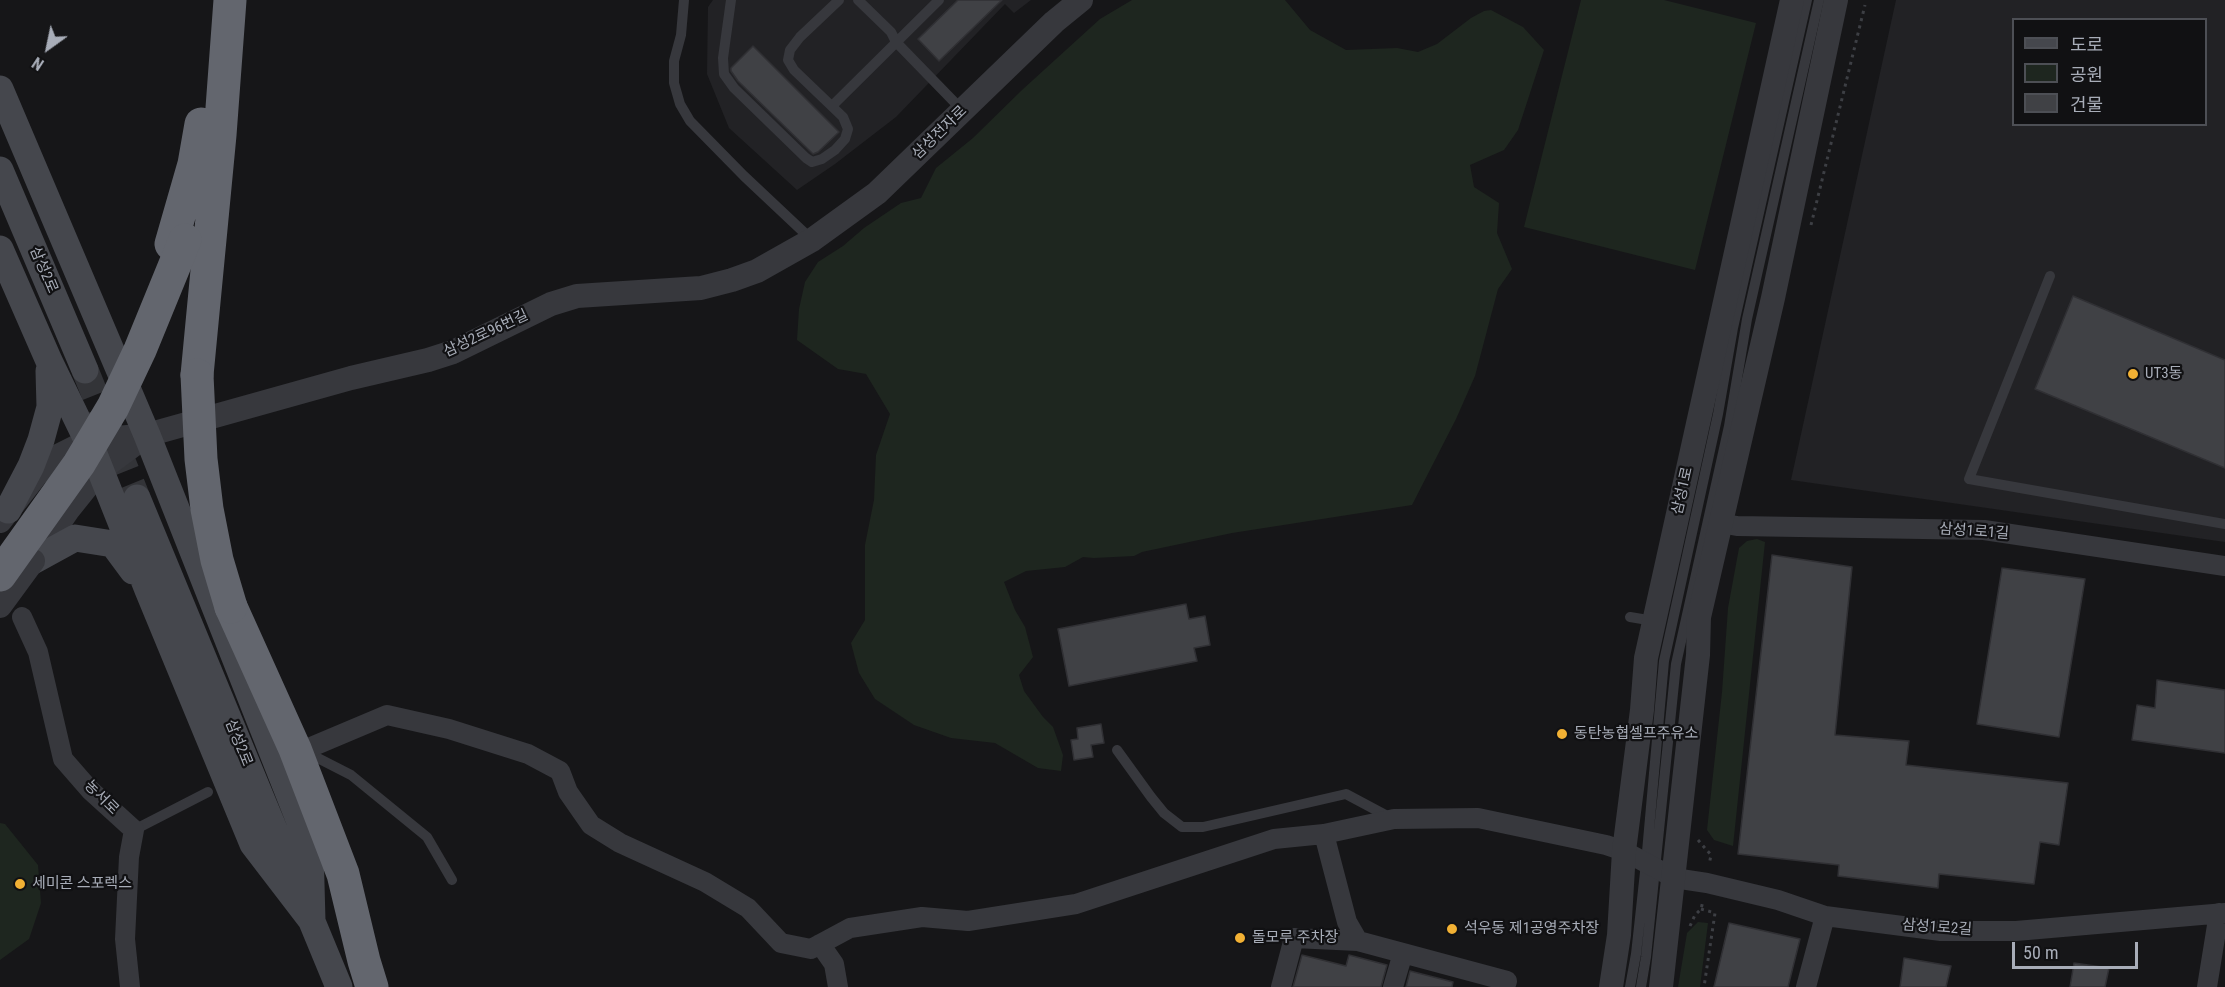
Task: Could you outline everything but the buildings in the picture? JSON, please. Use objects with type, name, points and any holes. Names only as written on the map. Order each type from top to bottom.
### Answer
[{"type":"highway","points":[[0,553],[70,454],[106,394],[130,348],[178,242],[201,123],[207,71],[210,0]]},
{"type":"highway","points":[[230,0],[220,135],[197,375],[201,459],[207,509],[217,560],[231,607],[295,749],[343,874],[372,987]]},
{"type":"highway","points":[[0,575],[79,464],[113,407],[149,331],[201,179],[227,32]]},
{"type":"main road","points":[[0,90],[147,435],[310,847],[312,921]]},
{"type":"main road","name":"삼성2로","points":[[0,170],[85,370]]},
{"type":"main road","points":[[0,249],[49,361],[88,441],[253,844],[312,921]]},
{"type":"main road","points":[[4,515],[31,466],[47,418],[50,407],[49,361]]},
{"type":"main road","name":"삼성2로","points":[[137,498],[339,987]]},
{"type":"main road","points":[[33,561],[75,538],[113,544],[148,590]]},
{"type":"street","name":"삼성전자로","points":[[789,252],[812,240],[877,193],[1054,22],[1081,0]]},
{"type":"street","name":"삼성1로","points":[[1611,987],[1646,658],[1792,0]]},
{"type":"street","points":[[1661,987],[1659,870],[1698,655],[1700,616],[1773,298],[1836,0]]},
{"type":"street","name":"삼성2로96번길","points":[[147,435],[453,352],[551,304],[577,296],[701,288],[757,271],[789,252]]},
{"type":"street","points":[[4,515],[42,469],[56,457],[88,441],[147,435]]},
{"type":"street","points":[[0,606],[68,510],[100,470],[147,435]]},
{"type":"street","name":"삼성1로1길","points":[[1720,523],[1737,526],[1984,531],[2225,566]]},
{"type":"street","name":"농서로","points":[[22,617],[39,652],[63,759],[90,789],[134,830]]},
{"type":"street","points":[[304,750],[387,715],[449,729],[528,754],[560,771],[568,792],[591,825],[620,843],[705,882],[748,908],[781,943],[811,949],[820,944],[834,964],[841,986]]},
{"type":"street","name":"삼성1로2길","points":[[820,944],[849,928],[922,917],[968,921],[1076,904],[1274,839],[1324,834],[1394,819],[1478,818],[1606,845],[1624,851],[1659,870],[1778,900],[1825,916],[1941,931],[2005,931],[2222,913]]},
{"type":"street","points":[[129,987],[125,939],[129,857],[134,830]]},
{"type":"street","points":[[1324,834],[1347,922],[1358,941]]},
{"type":"street","points":[[2207,987],[2222,913]]},
{"type":"street","points":[[1806,987],[1825,916]]},
{"type":"street","points":[[1281,987],[1294,938],[1358,941],[1507,981],[1505,987]]},
{"type":"street","points":[[1393,987],[1404,953]]},
{"type":"lane","points":[[684,0],[681,35],[674,61],[674,83],[680,104],[690,121],[812,240]]},
{"type":"lane","points":[[731,0],[723,58],[724,74],[734,88],[812,162],[822,159],[835,150],[844,139],[848,129],[843,117],[794,70],[788,60],[789,50],[839,0]]},
{"type":"lane","points":[[858,0],[891,32],[896,42],[963,111]]},
{"type":"lane","points":[[832,106],[939,0]]},
{"type":"lane","points":[[1630,987],[1636,954],[1659,870],[1664,661],[1718,414],[1733,328],[1808,0]]},
{"type":"lane","points":[[1641,987],[1659,870],[1676,664],[1729,426],[1746,319],[1819,0]]},
{"type":"lane","points":[[2050,276],[1969,479],[2225,524]]},
{"type":"lane","points":[[1630,617],[1654,621]]},
{"type":"lane","points":[[304,750],[351,775],[427,837],[452,880]]},
{"type":"lane","points":[[1117,750],[1158,805],[1182,827],[1203,826],[1346,794],[1394,819]]},
{"type":"lane","points":[[134,830],[208,792]]},
{"type":"path","points":[[1810,229],[1865,5]]},
{"type":"path","points":[[1698,832],[1698,840],[1711,855],[1701,909],[1715,914],[1704,987]]},
{"type":"shaded area","points":[[713,0],[1031,0],[1014,13],[1005,4],[896,117],[797,190],[729,128],[707,74],[708,7]]},
{"type":"shaded area","points":[[1896,0],[2225,0],[2225,542],[1791,480]]},
{"type":"green space","points":[[1132,0],[1285,0],[1310,30],[1346,50],[1397,48],[1418,52],[1437,44],[1471,18],[1491,10],[1523,27],[1544,50],[1518,130],[1504,150],[1470,165],[1474,187],[1499,203],[1497,233],[1512,269],[1498,289],[1475,376],[1412,505],[1232,533],[1142,552],[1134,556],[1083,557],[1065,567],[1026,571],[1004,582],[1015,610],[1025,627],[1033,657],[1019,675],[1024,691],[1053,727],[1063,755],[1061,771],[1038,768],[995,743],[951,738],[914,725],[875,699],[859,673],[851,643],[865,620],[865,545],[874,500],[876,455],[890,414],[866,374],[838,369],[797,340],[799,309],[805,282],[818,262],[901,203],[921,198],[936,168],[973,138],[1100,19]]},
{"type":"green space","points":[[1581,0],[1664,0],[1756,23],[1695,270],[1524,227]]},
{"type":"green space","points":[[1757,539],[1765,542],[1733,846],[1714,840],[1707,830],[1722,692],[1728,608],[1739,548],[1747,541]]},
{"type":"green space","name":"세미콘 스포렉스","points":[[0,823],[5,824],[38,865],[41,903],[29,939],[0,960]]},
{"type":"green space","points":[[1698,922],[1708,923],[1700,987],[1678,987],[1687,933]]},
{"type":"tunnel","points":[[85,370],[137,498]]},
{"type":"place","name":"UT3동","points":[[2133,374]]},
{"type":"place","name":"동탄농협셀프주유소","points":[[1562,734]]},
{"type":"place","name":"세미콘 스포렉스","points":[[20,884]]},
{"type":"place","name":"석우동 제1공영주차장","points":[[1452,929]]},
{"type":"place","name":"돌모루 주차장","points":[[1240,938]]}]
